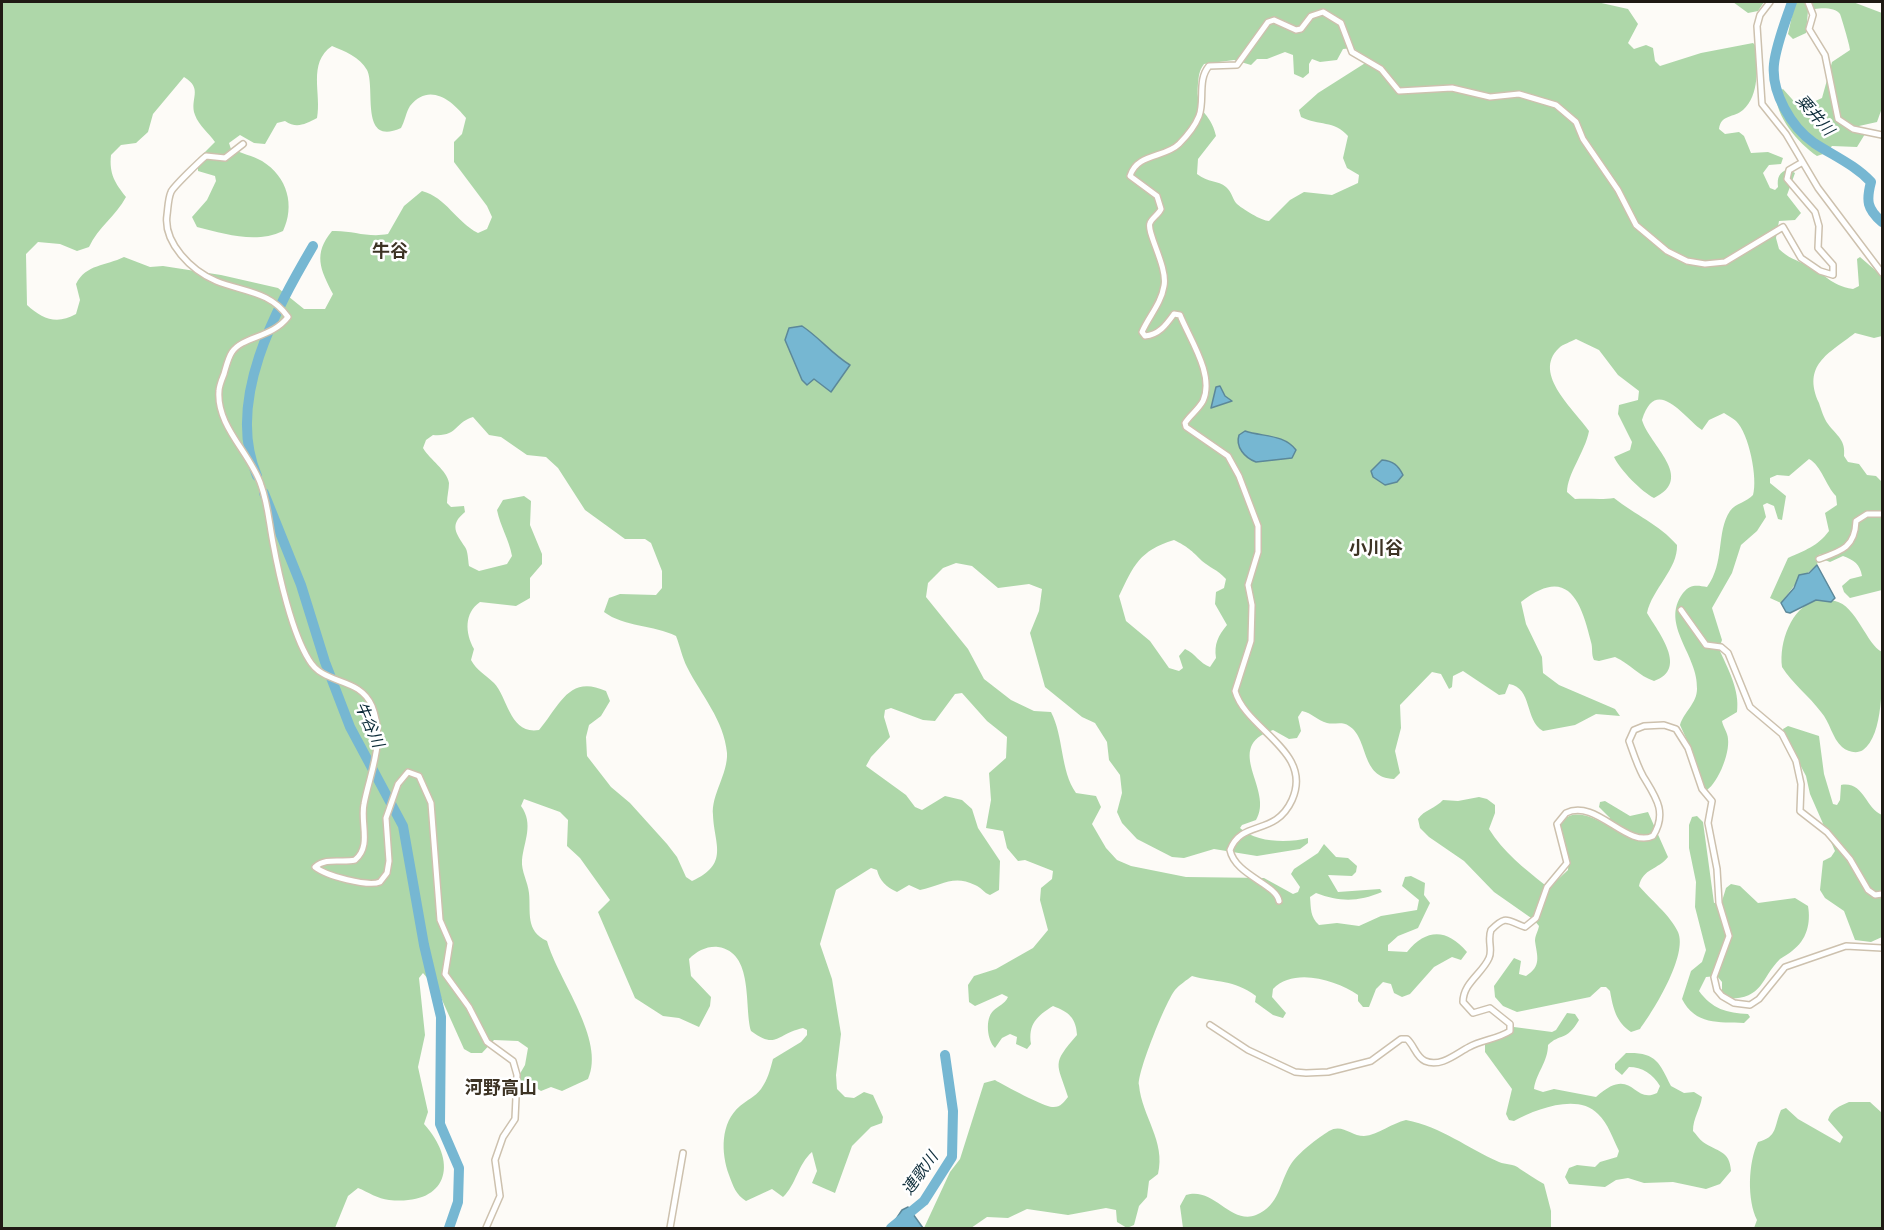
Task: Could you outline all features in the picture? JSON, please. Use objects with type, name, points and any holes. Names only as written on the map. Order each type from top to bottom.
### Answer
[{"type":"street","points":[[1770,2],[1760,15],[1757,26],[1760,98],[1766,111],[1786,134],[1801,163],[1882,273]]},
{"type":"street","points":[[1808,2],[1813,15],[1809,29],[1825,55],[1838,119],[1853,129],[1882,135]]},
{"type":"street","points":[[1279,901],[1274,892],[1254,879],[1235,861],[1230,850],[1243,833],[1278,821],[1289,806],[1296,788],[1293,766],[1283,749],[1242,707],[1234,692],[1251,641],[1252,605],[1248,585],[1258,552],[1258,526],[1239,476],[1228,456],[1186,427],[1185,423],[1197,410],[1206,392],[1202,362],[1180,315],[1174,314],[1164,328],[1151,336],[1145,336],[1142,332],[1157,308],[1165,285],[1162,262],[1149,232],[1150,224],[1161,208],[1157,196],[1130,176],[1133,169],[1145,159],[1170,151],[1191,129],[1200,113],[1203,78],[1209,66],[1237,65],[1268,22],[1274,20],[1296,30],[1301,29],[1311,16],[1323,12],[1341,22],[1352,52],[1381,69],[1399,91],[1452,88],[1490,97],[1519,94],[1545,100],[1567,112],[1618,190],[1636,225],[1652,240],[1687,261],[1705,264],[1725,262],[1783,227],[1801,258],[1820,272],[1833,275],[1833,265],[1818,248],[1819,226],[1815,213],[1787,179],[1790,170],[1801,163]]},
{"type":"street","points":[[243,144],[225,158],[206,156],[171,192],[166,221],[170,240],[186,259],[211,278],[268,297],[282,308],[288,317],[280,328],[232,351],[219,391],[223,417],[261,483],[268,507],[273,544],[293,622],[307,658],[314,669],[326,677],[343,680],[364,694],[375,720],[375,768],[364,802],[363,850],[355,860],[320,862],[315,867],[324,874],[360,882],[381,882],[387,873],[389,861],[386,818],[398,784],[408,772],[418,776],[430,802],[440,920],[450,943],[445,974],[469,1007],[487,1042],[513,1061],[517,1075],[515,1119],[503,1137],[495,1160],[500,1196],[486,1228]]},
{"type":"street","points":[[1819,559],[1844,551],[1850,546],[1856,534],[1856,521],[1862,516],[1882,514]]},
{"type":"street","points":[[1681,610],[1706,645],[1721,647],[1728,653],[1750,707],[1782,734],[1799,770],[1800,811],[1827,832],[1850,859],[1868,890],[1875,895],[1882,894]]},
{"type":"street","points":[[1210,1025],[1248,1050],[1296,1072],[1306,1073],[1336,1070],[1371,1061],[1401,1039],[1407,1039],[1420,1058],[1432,1063],[1447,1060],[1469,1047],[1503,1035],[1510,1030],[1510,1024],[1490,1008],[1473,1013],[1463,1002],[1464,994],[1491,955],[1491,930],[1505,920],[1510,919],[1525,927],[1536,918],[1547,887],[1567,863],[1557,824],[1566,813],[1582,810],[1630,833],[1647,838],[1653,836],[1660,815],[1659,804],[1638,766],[1629,741],[1634,730],[1644,726],[1670,725],[1676,729],[1688,748],[1702,789],[1712,801],[1708,823],[1717,869],[1719,903],[1729,936],[1714,977],[1717,990],[1722,996],[1734,1003],[1750,1005],[1759,999],[1785,967],[1846,946],[1882,948]]},
{"type":"street","points":[[670,1228],[684,1153]]},
{"type":"street","points":[[664,1228],[671,1220]]},
{"type":"green space","points":[[2,2],[1597,2],[1628,9],[1638,24],[1628,43],[1634,49],[1646,45],[1653,48],[1655,61],[1660,66],[1701,53],[1753,43],[1756,46],[1756,80],[1752,96],[1743,110],[1722,121],[1719,129],[1725,134],[1739,132],[1744,136],[1751,153],[1768,152],[1783,158],[1781,164],[1769,165],[1763,173],[1770,188],[1775,190],[1778,187],[1779,176],[1788,169],[1795,173],[1787,195],[1801,213],[1795,220],[1779,221],[1776,238],[1779,249],[1789,257],[1845,287],[1853,289],[1859,286],[1857,259],[1860,257],[1882,276],[1882,336],[1874,338],[1855,333],[1827,354],[1820,362],[1814,379],[1823,414],[1844,446],[1844,456],[1848,462],[1859,464],[1867,475],[1876,476],[1882,482],[1882,590],[1850,598],[1842,586],[1850,579],[1862,576],[1858,565],[1843,556],[1830,562],[1825,560],[1822,554],[1819,555],[1817,565],[1797,582],[1781,603],[1770,598],[1788,558],[1820,541],[1829,531],[1825,513],[1837,505],[1836,496],[1817,466],[1809,459],[1789,476],[1777,475],[1770,478],[1770,483],[1786,496],[1782,520],[1778,519],[1774,506],[1767,503],[1763,505],[1766,517],[1757,531],[1741,545],[1732,573],[1712,608],[1722,640],[1719,649],[1737,696],[1737,712],[1722,721],[1728,737],[1727,753],[1718,777],[1709,789],[1704,792],[1690,747],[1680,725],[1695,699],[1697,689],[1696,676],[1677,628],[1675,617],[1677,605],[1683,593],[1691,587],[1707,587],[1713,578],[1726,519],[1732,508],[1753,495],[1754,478],[1748,445],[1741,427],[1724,413],[1709,420],[1702,430],[1670,403],[1655,400],[1648,407],[1642,420],[1671,471],[1671,481],[1666,490],[1654,498],[1649,495],[1626,474],[1614,457],[1630,450],[1632,442],[1618,414],[1619,405],[1638,400],[1639,391],[1618,375],[1599,350],[1576,339],[1559,348],[1552,358],[1550,369],[1559,392],[1589,431],[1570,478],[1567,492],[1575,499],[1614,498],[1655,525],[1677,545],[1673,562],[1647,613],[1668,650],[1669,668],[1664,675],[1654,681],[1615,657],[1594,660],[1592,644],[1582,613],[1570,593],[1561,588],[1550,587],[1537,591],[1521,602],[1526,624],[1542,657],[1543,673],[1559,685],[1615,709],[1620,716],[1596,714],[1575,725],[1543,731],[1533,720],[1522,691],[1517,687],[1509,684],[1505,694],[1499,695],[1463,671],[1453,676],[1452,687],[1449,689],[1441,674],[1432,672],[1400,705],[1401,728],[1395,751],[1400,773],[1394,779],[1383,777],[1375,772],[1360,739],[1349,726],[1327,723],[1302,711],[1298,717],[1301,731],[1297,738],[1289,739],[1273,730],[1258,738],[1251,747],[1250,758],[1260,808],[1256,820],[1240,828],[1255,837],[1264,839],[1292,841],[1308,838],[1308,843],[1300,849],[1257,856],[1214,849],[1184,858],[1172,857],[1137,839],[1122,823],[1117,812],[1122,793],[1120,775],[1109,760],[1107,742],[1095,723],[1082,717],[1045,687],[1030,633],[1039,611],[1042,589],[1029,584],[998,588],[972,566],[956,563],[943,568],[928,583],[926,597],[968,649],[984,679],[1011,700],[1034,711],[1051,712],[1071,784],[1076,793],[1096,796],[1101,807],[1092,824],[1106,848],[1117,860],[1131,866],[1186,877],[1264,878],[1293,894],[1298,892],[1300,887],[1291,874],[1294,869],[1318,853],[1324,844],[1336,857],[1348,858],[1357,866],[1352,876],[1328,875],[1338,892],[1380,889],[1382,892],[1365,898],[1349,900],[1316,893],[1310,897],[1312,916],[1319,925],[1337,923],[1359,926],[1381,916],[1417,910],[1419,900],[1402,886],[1405,877],[1411,876],[1425,883],[1424,895],[1430,903],[1418,928],[1398,936],[1388,945],[1388,951],[1407,952],[1422,939],[1437,934],[1452,939],[1467,952],[1461,960],[1452,957],[1434,967],[1410,994],[1402,997],[1394,993],[1391,984],[1383,982],[1376,989],[1369,1007],[1363,1007],[1358,1001],[1358,995],[1327,981],[1303,977],[1282,982],[1273,989],[1272,997],[1286,1013],[1283,1018],[1273,1015],[1255,1002],[1256,996],[1232,984],[1192,976],[1181,984],[1175,990],[1159,1022],[1140,1078],[1141,1097],[1156,1140],[1160,1162],[1158,1174],[1149,1181],[1147,1197],[1139,1206],[1134,1225],[1127,1228],[1117,1222],[1116,1210],[1106,1208],[1068,1215],[1027,1209],[1008,1218],[987,1217],[971,1228],[924,1228],[950,1172],[960,1159],[984,1083],[995,1080],[1041,1103],[1052,1107],[1060,1106],[1068,1097],[1059,1070],[1060,1059],[1077,1035],[1071,1016],[1053,1006],[1035,1021],[1031,1031],[1031,1044],[1027,1049],[1016,1044],[1017,1037],[1010,1034],[1002,1038],[995,1048],[989,1035],[990,1015],[1008,997],[1002,994],[975,1006],[969,1002],[968,985],[974,976],[996,969],[1033,948],[1048,930],[1040,900],[1041,888],[1052,879],[1053,871],[1025,860],[1018,861],[1007,848],[1003,831],[986,828],[991,800],[989,773],[1006,758],[1007,737],[987,721],[962,693],[955,694],[935,721],[923,720],[891,708],[885,710],[884,717],[890,737],[871,757],[866,766],[906,795],[915,807],[922,810],[945,796],[962,800],[972,809],[978,828],[1000,861],[999,890],[990,895],[967,882],[953,881],[920,890],[909,885],[897,892],[884,883],[877,870],[871,868],[836,890],[820,944],[832,979],[841,1034],[836,1075],[837,1089],[845,1097],[854,1098],[864,1092],[873,1095],[883,1117],[882,1123],[871,1127],[852,1146],[835,1193],[812,1183],[817,1171],[812,1152],[803,1162],[791,1187],[783,1197],[772,1189],[746,1201],[734,1186],[726,1166],[724,1139],[733,1113],[761,1089],[773,1059],[801,1042],[807,1035],[807,1030],[803,1028],[772,1040],[760,1037],[751,1031],[742,969],[737,959],[729,951],[718,947],[702,950],[689,959],[691,976],[711,997],[710,1006],[699,1027],[679,1018],[663,1016],[635,998],[598,912],[610,900],[580,858],[567,846],[568,820],[560,812],[524,799],[521,806],[528,826],[522,864],[529,893],[530,920],[535,932],[547,941],[586,1028],[591,1046],[592,1063],[588,1079],[562,1091],[551,1087],[541,1091],[527,1082],[523,1091],[518,1090],[514,1084],[525,1065],[528,1048],[518,1041],[494,1040],[482,1053],[471,1053],[464,1049],[438,991],[423,973],[419,978],[425,1035],[418,1067],[428,1112],[424,1124],[442,1154],[444,1167],[442,1179],[435,1189],[424,1196],[409,1200],[389,1200],[358,1188],[348,1196],[335,1228],[2,1228]],"holes":[[[332,46],[351,55],[364,65],[369,78],[374,123],[379,129],[388,132],[401,128],[410,106],[425,95],[440,96],[460,111],[466,118],[462,134],[454,142],[454,162],[487,206],[492,217],[487,229],[478,233],[445,204],[431,194],[422,191],[404,206],[388,234],[373,235],[332,231],[322,247],[320,262],[333,294],[325,309],[304,309],[278,288],[221,275],[163,266],[150,267],[124,257],[91,269],[80,277],[76,284],[80,300],[76,314],[62,319],[50,319],[38,314],[27,305],[26,254],[38,242],[60,244],[77,251],[89,247],[97,233],[126,197],[114,178],[111,155],[121,145],[136,143],[148,132],[153,114],[184,77],[190,81],[195,90],[195,115],[215,142],[198,159],[198,171],[215,176],[216,181],[207,200],[192,217],[197,227],[240,237],[262,237],[283,231],[287,221],[288,202],[287,193],[278,175],[262,161],[231,149],[229,143],[240,135],[254,143],[265,144],[277,123],[285,121],[293,125],[301,125],[317,118],[317,79],[324,53]],[[1353,48],[1370,60],[1318,93],[1299,110],[1301,117],[1332,125],[1348,136],[1343,158],[1347,168],[1359,175],[1358,183],[1332,195],[1304,192],[1290,200],[1269,221],[1257,217],[1239,205],[1223,185],[1197,174],[1198,159],[1216,136],[1199,101],[1199,78],[1204,64],[1234,60],[1251,65],[1257,59],[1267,59],[1285,52],[1293,55],[1294,74],[1303,78],[1309,73],[1309,64],[1312,59],[1320,62],[1337,60],[1343,49]],[[473,417],[489,435],[501,437],[527,455],[546,457],[558,468],[585,510],[625,539],[645,539],[651,543],[662,571],[662,588],[656,595],[620,594],[609,598],[604,612],[621,621],[676,636],[687,667],[717,719],[725,741],[727,761],[713,807],[717,844],[716,860],[711,868],[692,881],[686,877],[677,857],[667,844],[630,803],[611,787],[587,756],[586,737],[589,725],[601,716],[610,701],[606,691],[583,686],[574,689],[560,702],[539,730],[529,730],[516,721],[494,683],[471,660],[474,649],[468,630],[471,612],[480,602],[516,606],[530,598],[530,578],[542,564],[542,554],[530,525],[531,501],[524,496],[503,500],[497,510],[512,556],[507,564],[479,571],[469,566],[466,549],[456,529],[457,521],[465,512],[464,506],[451,507],[447,503],[448,478],[423,448],[426,440],[433,435],[452,432],[467,419]],[[1174,540],[1179,542],[1226,579],[1224,588],[1216,592],[1215,604],[1227,625],[1217,640],[1216,658],[1210,667],[1185,649],[1179,656],[1183,668],[1179,671],[1169,668],[1150,641],[1126,621],[1119,596],[1139,560],[1162,544]]]},
{"type":"green space","points":[[1733,2],[1764,2],[1758,11],[1748,13]]},
{"type":"green space","points":[[1795,2],[1853,2],[1882,13],[1882,108],[1877,122],[1859,126],[1865,134],[1857,147],[1832,146],[1826,153],[1817,156],[1795,136],[1779,111],[1776,93],[1783,89],[1800,108],[1822,98],[1832,62],[1850,50],[1840,14],[1829,9],[1808,11],[1806,33],[1793,39],[1788,34]]},
{"type":"green space","points":[[1816,600],[1835,601],[1842,604],[1855,617],[1871,642],[1882,652],[1882,692],[1878,720],[1870,743],[1858,752],[1842,747],[1824,716],[1782,667],[1783,647],[1788,627],[1800,610]]},
{"type":"green space","points":[[1788,726],[1819,736],[1824,774],[1833,804],[1837,805],[1840,800],[1841,785],[1849,785],[1860,791],[1876,812],[1882,815],[1882,937],[1871,942],[1855,940],[1844,911],[1825,898],[1820,890],[1823,861],[1831,857],[1835,851],[1810,794],[1806,776],[1784,734],[1783,729]]},
{"type":"green space","points":[[1479,797],[1495,805],[1495,813],[1489,829],[1501,845],[1545,885],[1553,884],[1568,870],[1568,856],[1561,821],[1578,814],[1607,825],[1610,818],[1599,807],[1600,802],[1605,801],[1630,816],[1648,812],[1668,857],[1647,872],[1639,886],[1670,920],[1678,932],[1680,942],[1668,982],[1640,1029],[1631,1032],[1622,1024],[1614,1009],[1610,991],[1606,987],[1601,987],[1590,997],[1517,1012],[1503,1006],[1495,997],[1494,986],[1514,958],[1521,961],[1519,974],[1526,976],[1534,968],[1537,960],[1535,939],[1539,926],[1494,892],[1464,861],[1429,837],[1420,828],[1418,819],[1443,800],[1458,801]]},
{"type":"green space","points":[[1697,816],[1703,822],[1714,903],[1722,901],[1726,888],[1731,884],[1740,886],[1758,903],[1795,898],[1808,906],[1808,925],[1801,942],[1780,959],[1755,991],[1740,998],[1728,999],[1722,994],[1722,982],[1717,976],[1706,977],[1699,991],[1709,1002],[1720,1009],[1748,1014],[1750,1017],[1744,1023],[1717,1022],[1701,1018],[1687,1007],[1682,999],[1691,971],[1702,962],[1706,950],[1695,907],[1696,882],[1689,848],[1689,825],[1692,817]]},
{"type":"green space","points":[[1567,1013],[1575,1014],[1579,1020],[1570,1032],[1548,1045],[1534,1089],[1543,1092],[1554,1089],[1596,1097],[1608,1088],[1625,1084],[1642,1094],[1657,1093],[1660,1086],[1647,1072],[1629,1067],[1622,1075],[1615,1069],[1615,1064],[1626,1053],[1644,1054],[1650,1057],[1659,1065],[1671,1086],[1684,1093],[1694,1092],[1702,1097],[1693,1131],[1703,1142],[1722,1152],[1728,1159],[1731,1171],[1720,1184],[1706,1189],[1673,1182],[1644,1183],[1628,1178],[1616,1180],[1605,1187],[1569,1184],[1565,1177],[1569,1168],[1577,1165],[1595,1167],[1600,1162],[1617,1157],[1619,1151],[1602,1118],[1590,1108],[1568,1104],[1545,1108],[1514,1121],[1509,1120],[1506,1114],[1512,1089],[1485,1052],[1485,1043],[1514,1027],[1552,1032],[1556,1030]]},
{"type":"green space","points":[[1849,1102],[1870,1102],[1882,1113],[1882,1228],[1754,1228],[1757,1220],[1750,1192],[1752,1160],[1758,1142],[1772,1134],[1781,1110],[1786,1108],[1798,1119],[1840,1143],[1843,1137],[1828,1120],[1834,1111]]},
{"type":"green space","points":[[1406,1120],[1443,1133],[1499,1162],[1515,1166],[1544,1184],[1551,1211],[1551,1228],[1183,1228],[1180,1206],[1186,1195],[1205,1196],[1238,1215],[1247,1217],[1256,1215],[1270,1205],[1294,1160],[1308,1146],[1329,1131],[1338,1128],[1364,1136]]},
{"type":"water","points":[[802,326],[850,365],[831,392],[814,379],[807,385],[802,380],[785,340],[789,328]]},
{"type":"water","points":[[1220,386],[1225,396],[1232,401],[1211,408],[1216,387]]},
{"type":"water","points":[[1245,431],[1286,441],[1296,450],[1292,458],[1256,462],[1245,455],[1238,444],[1239,435]]},
{"type":"water","points":[[1382,460],[1395,464],[1399,469],[1403,475],[1397,482],[1385,485],[1373,477],[1371,471]]},
{"type":"water","points":[[1817,565],[1835,598],[1831,602],[1816,600],[1790,613],[1786,612],[1781,603],[1794,588],[1799,575],[1809,573]]},
{"type":"water","points":[[908,1207],[923,1228],[890,1228],[902,1210]]},
{"type":"waterway","name":"粟井川","points":[[1792,2],[1774,64],[1779,97],[1790,118],[1806,136],[1871,182],[1868,194],[1869,204],[1873,213],[1882,222]]},
{"type":"waterway","name":"牛谷川","points":[[257,476],[249,447],[247,417],[251,387],[259,356],[271,327],[284,298],[313,246]]},
{"type":"waterway","name":"牛谷川","points":[[264,493],[301,585],[325,662],[350,727],[403,826],[424,945],[441,1017],[440,1124],[459,1168],[458,1202],[449,1228]]},
{"type":"waterway","name":"連歌川","points":[[891,1228],[924,1201],[952,1157],[953,1111],[945,1055]]},
{"type":"district","name":"牛谷","points":[[390,253]]},
{"type":"district","name":"小川谷","points":[[1376,550]]},
{"type":"district","name":"河野高山","points":[[501,1090]]}]
